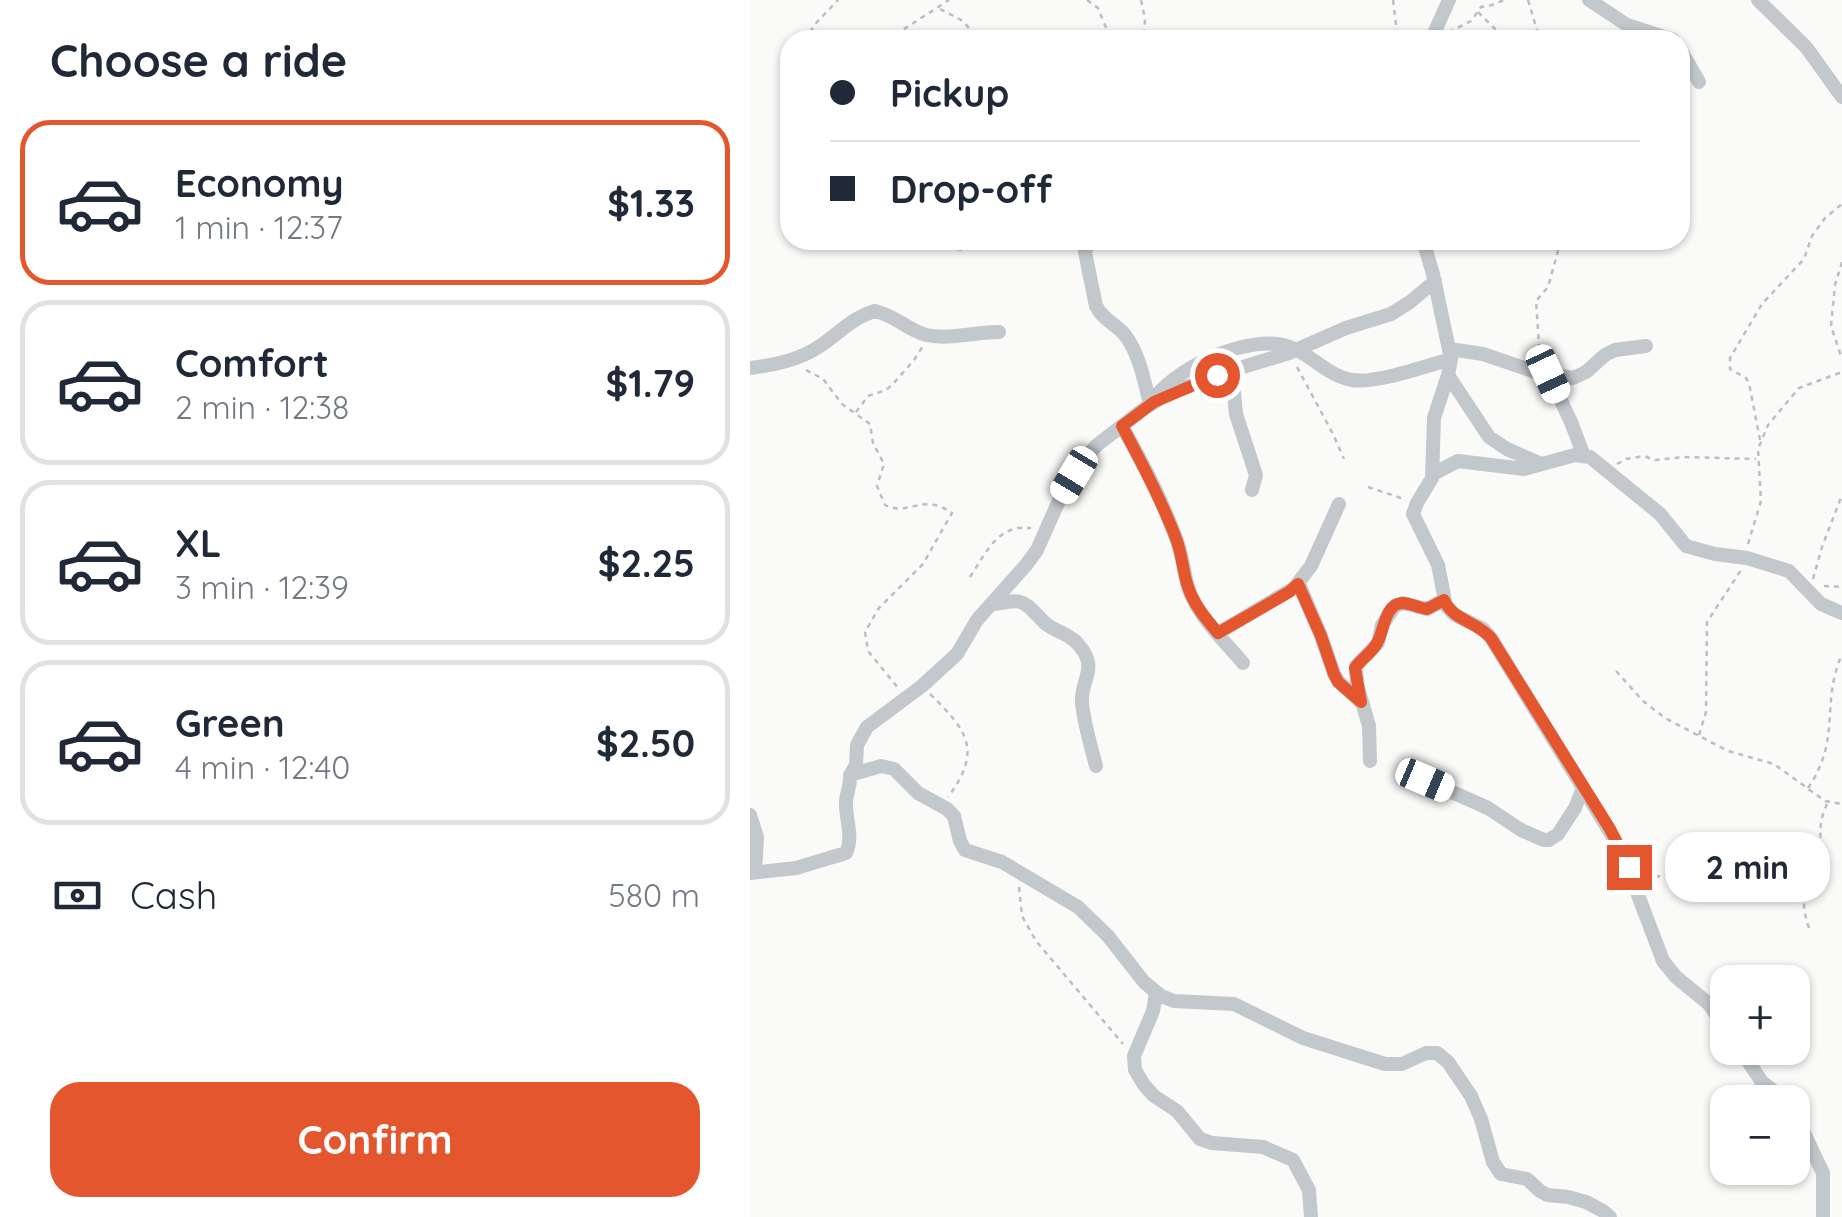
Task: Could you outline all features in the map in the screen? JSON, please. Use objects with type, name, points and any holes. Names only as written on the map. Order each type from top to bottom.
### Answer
[{"type":"street","points":[[1436,30],[1449,0]]},
{"type":"street","points":[[1589,0],[1627,26],[1640,30]]},
{"type":"street","points":[[1758,0],[1806,47],[1842,97]]},
{"type":"street","points":[[1690,66],[1699,82]]},
{"type":"street","points":[[1086,250],[1096,306],[1128,340],[1142,369],[1150,404]]},
{"type":"street","points":[[1426,250],[1450,354],[1448,375],[1434,418],[1433,474],[1417,503],[1414,520],[1438,565],[1444,600],[1454,615],[1482,628],[1491,638],[1621,850],[1663,961],[1676,977],[1710,1004]]},
{"type":"street","points":[[750,815],[756,837],[752,872],[796,868],[846,853],[850,843],[846,803],[857,744],[867,728],[957,654],[977,620],[1037,550],[1062,496],[1089,454],[1150,404],[1193,384],[1391,314],[1435,281]]},
{"type":"street","points":[[750,368],[788,362],[875,311],[925,335],[999,332]]},
{"type":"street","points":[[1150,404],[1160,390],[1200,362],[1255,345],[1274,344],[1356,381],[1400,372],[1450,354],[1483,354],[1548,374],[1576,377],[1615,350],[1646,346]]},
{"type":"street","points":[[1232,370],[1236,414],[1256,475],[1252,490]]},
{"type":"street","points":[[1548,374],[1584,456]]},
{"type":"street","points":[[1448,375],[1489,437],[1540,464]]},
{"type":"street","points":[[1122,426],[1166,514],[1193,600],[1243,664]]},
{"type":"street","points":[[1433,474],[1458,461],[1518,469],[1568,456],[1584,456],[1609,470],[1660,514],[1686,546],[1789,571],[1822,604],[1842,613]]},
{"type":"street","points":[[1218,633],[1298,584],[1316,557],[1339,504]]},
{"type":"street","points":[[1021,601],[1026,565]]},
{"type":"street","points":[[1298,584],[1338,682],[1361,702]]},
{"type":"street","points":[[1370,761],[1369,726],[1355,668],[1378,643],[1382,626],[1398,604],[1427,609],[1444,600]]},
{"type":"street","points":[[990,605],[1021,601],[1048,625],[1073,638],[1086,656],[1090,672],[1082,703],[1096,766]]},
{"type":"street","points":[[850,775],[891,767],[918,793],[955,818],[965,850],[994,859],[1078,908],[1108,936],[1144,982],[1174,1001],[1234,1004],[1302,1038],[1385,1064],[1402,1064],[1429,1052],[1437,1053],[1448,1062],[1471,1096],[1493,1162],[1501,1174],[1527,1179],[1547,1195],[1586,1202],[1610,1217]]},
{"type":"street","points":[[1425,780],[1488,808],[1516,828],[1544,840],[1558,834],[1583,788]]},
{"type":"street","points":[[1156,992],[1153,1011],[1134,1056],[1144,1085],[1177,1111],[1200,1139],[1263,1147],[1293,1160],[1309,1190],[1311,1217]]},
{"type":"street","points":[[1750,1065],[1766,1085]]},
{"type":"street","points":[[1810,1146],[1823,1173],[1822,1217]]},
{"type":"path","points":[[811,30],[838,0]]},
{"type":"path","points":[[904,30],[949,0]]},
{"type":"path","points":[[1087,0],[1098,8],[1107,30]]},
{"type":"path","points":[[1141,0],[1144,30]]},
{"type":"path","points":[[1393,0],[1397,30]]},
{"type":"path","points":[[1454,30],[1470,22],[1483,6],[1504,0]]},
{"type":"path","points":[[1528,0],[1537,30]]},
{"type":"path","points":[[938,8],[963,21],[971,30]]},
{"type":"path","points":[[1478,10],[1497,30]]},
{"type":"path","points":[[1699,736],[1706,712],[1707,622],[1732,586],[1762,500],[1760,440],[1749,383],[1730,369],[1730,358],[1762,304],[1804,259],[1816,229],[1842,204]]},
{"type":"path","points":[[1548,374],[1538,352],[1535,303],[1548,287],[1558,250]]},
{"type":"path","points":[[1842,262],[1831,326],[1842,358]]},
{"type":"path","points":[[855,414],[868,396],[886,390],[903,374],[920,352],[925,335]]},
{"type":"path","points":[[1293,351],[1344,460]]},
{"type":"path","points":[[788,362],[823,379],[842,404],[870,424],[882,459],[883,470],[876,486],[885,505],[895,509],[921,503],[950,510],[952,514],[923,564],[879,608],[865,632],[868,651],[906,698]]},
{"type":"path","points":[[1760,440],[1799,388],[1842,372]]},
{"type":"path","points":[[1609,470],[1626,459],[1644,456],[1661,460],[1758,459]]},
{"type":"path","points":[[1368,487],[1417,503]]},
{"type":"path","points":[[1842,495],[1812,585],[1842,586]]},
{"type":"path","points":[[970,578],[990,547],[1005,534],[1050,521]]},
{"type":"path","points":[[1837,708],[1834,679],[1842,654]]},
{"type":"path","points":[[1616,671],[1652,710],[1728,751],[1774,764],[1806,789],[1842,804]]},
{"type":"path","points":[[922,686],[957,721],[968,757],[965,771],[941,806]]},
{"type":"path","points":[[1806,789],[1827,767]]},
{"type":"path","points":[[1636,885],[1662,875],[1694,873],[1745,890],[1810,886],[1826,874],[1819,838],[1820,820],[1828,801]]},
{"type":"path","points":[[1012,869],[1019,878],[1022,916],[1036,941],[1134,1056]]},
{"type":"path","points":[[1808,928],[1803,906],[1810,886]]},
{"type":"route","points":[[1217,375],[1154,402],[1122,426],[1166,514],[1180,550],[1189,591],[1209,623],[1218,633],[1298,584],[1338,682],[1361,702],[1355,668],[1378,643],[1382,626],[1393,608],[1404,603],[1427,609],[1444,600],[1454,615],[1482,628],[1491,638],[1610,829],[1629,867]]}]
